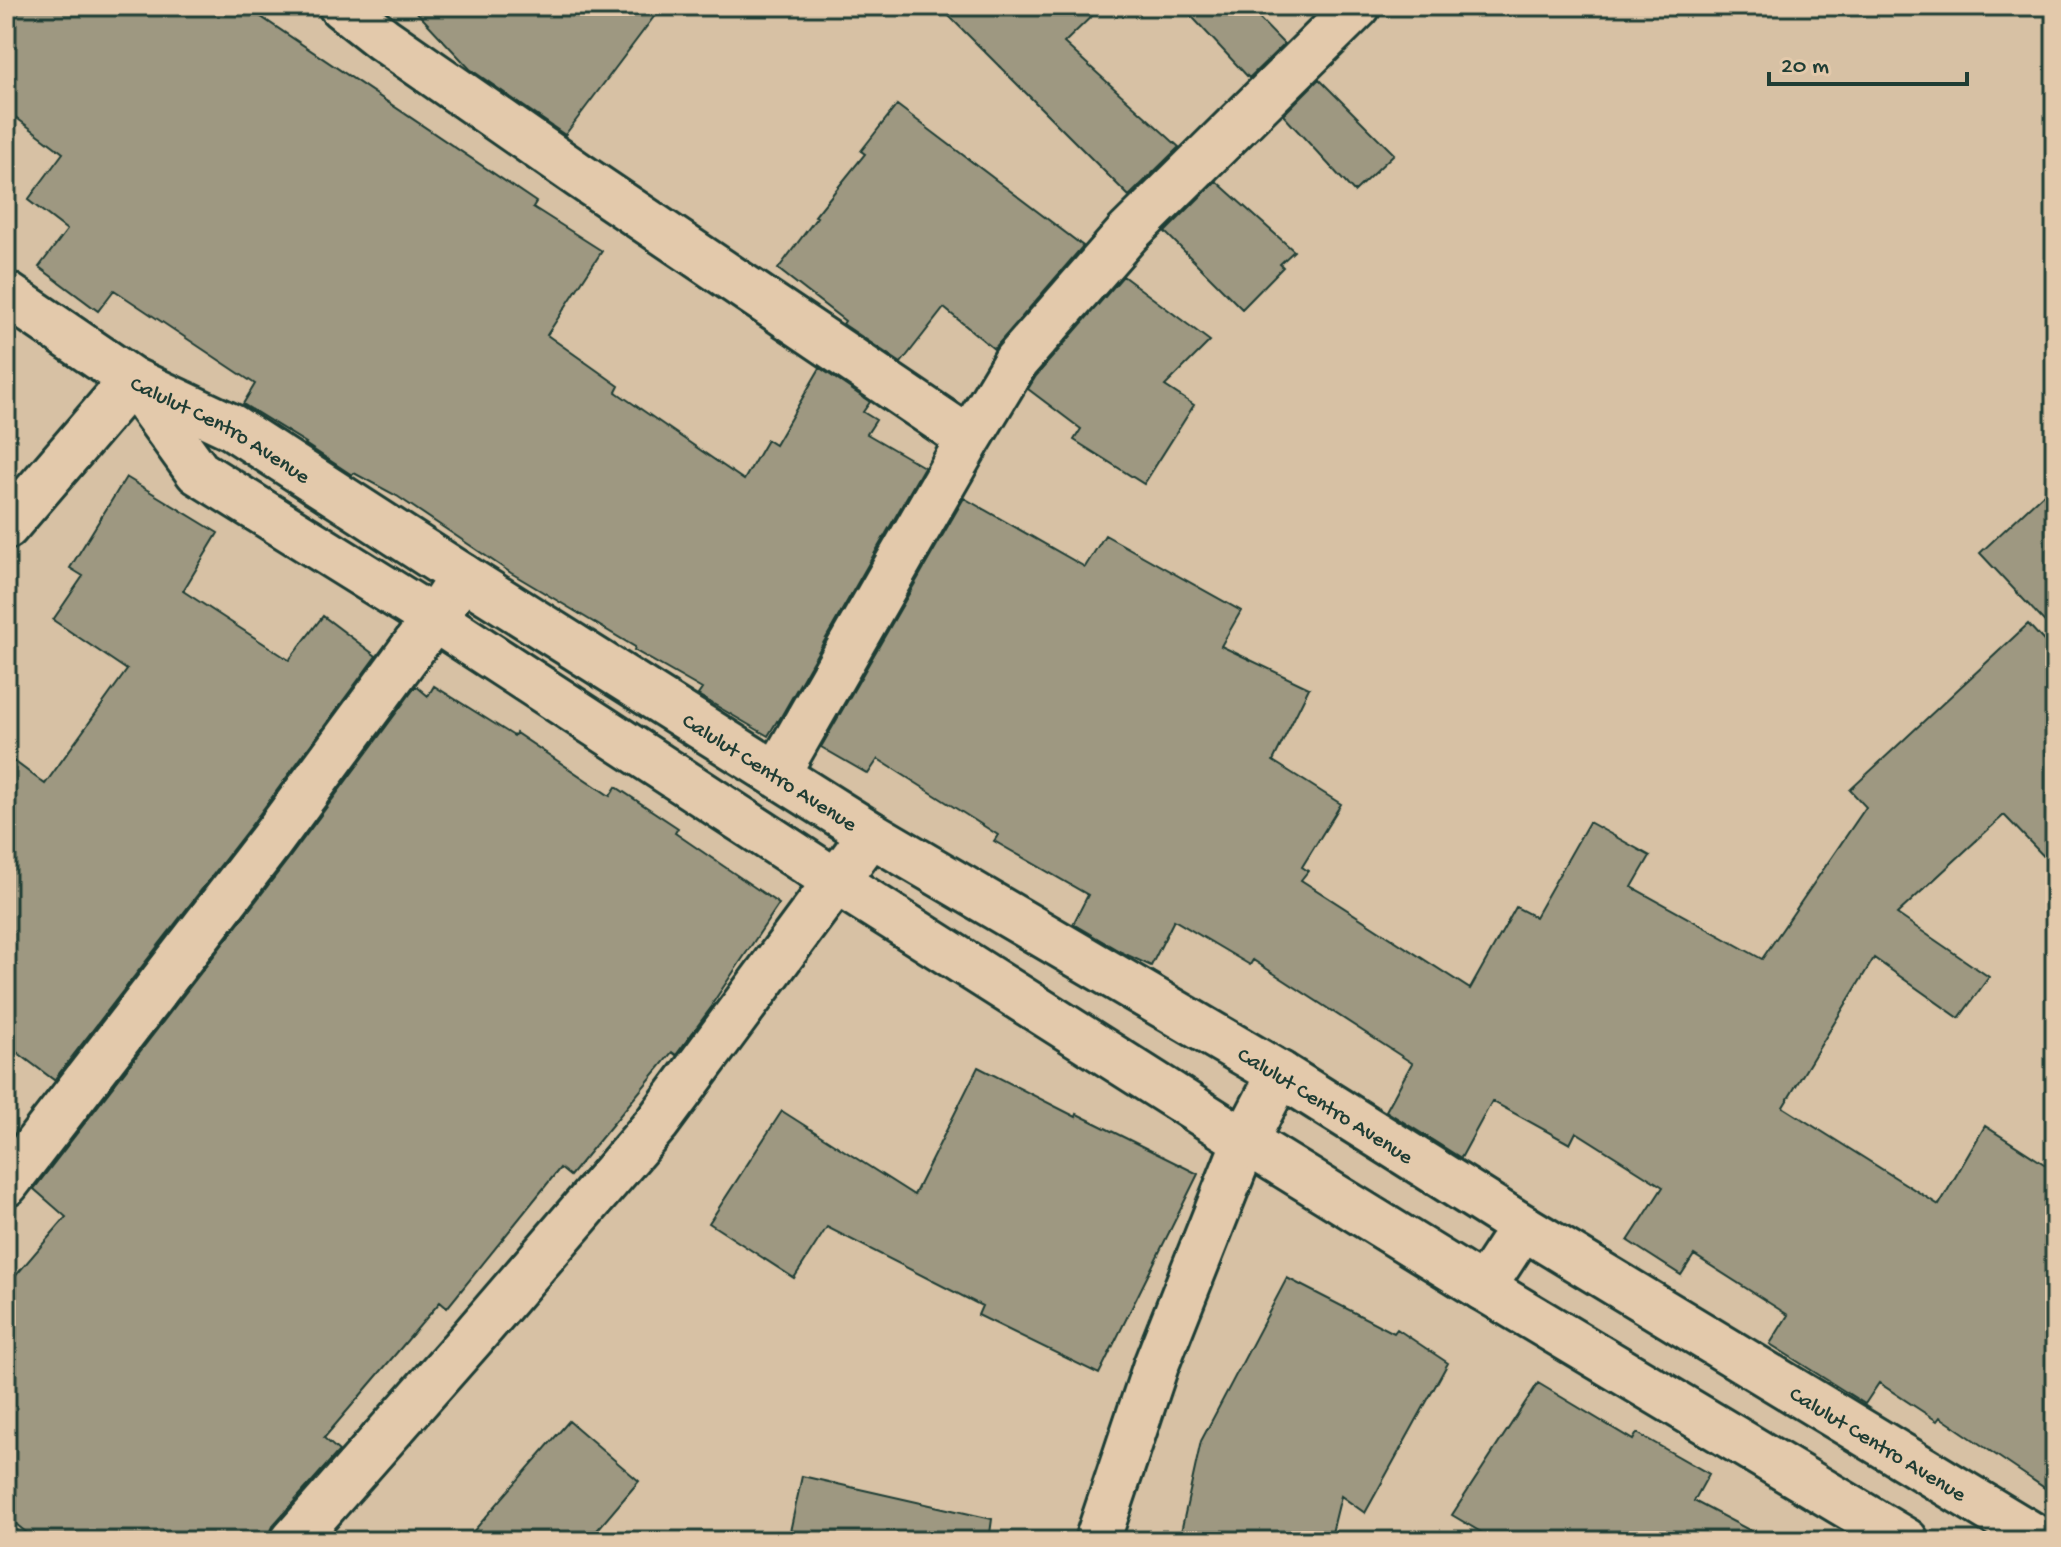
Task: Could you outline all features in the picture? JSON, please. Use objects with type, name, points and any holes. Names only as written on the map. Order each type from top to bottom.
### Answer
[{"type":"main road","points":[[341,6],[383,39],[580,176],[969,439]]},
{"type":"main road","points":[[777,774],[1016,361],[1128,233],[1340,12]]},
{"type":"main road","points":[[6,294],[132,380],[6,527]]},
{"type":"main road","name":"Calulut Centro Avenue","points":[[132,380],[232,427],[871,834],[1280,1074],[1523,1227],[2044,1541]]},
{"type":"main road","name":"Calulut Centro Avenue","points":[[132,380],[198,472],[434,619],[837,882],[1245,1141],[1483,1288],[1906,1541]]},
{"type":"main road","points":[[6,1184],[270,842],[434,619],[462,576]]},
{"type":"main road","points":[[293,1541],[657,1123],[871,834]]},
{"type":"main road","points":[[1097,1541],[1156,1365],[1245,1141],[1280,1074]]},
{"type":"main road","points":[[1483,1288],[1523,1227]]},
{"type":"main road","points":[[2044,1541],[2055,1525]]},
{"type":"building","points":[[6,6],[245,6],[536,202],[533,207],[602,251],[547,335],[619,386],[616,392],[744,480],[767,440],[775,445],[820,368],[870,402],[863,412],[876,420],[867,434],[924,467],[768,736],[698,695],[702,689],[511,573],[397,496],[354,473],[352,475],[243,404],[255,384],[114,290],[98,311],[39,267],[67,230],[28,200],[63,153],[6,110]]},
{"type":"building","points":[[411,6],[662,6],[565,135],[470,69]]},
{"type":"building","points":[[939,6],[1102,6],[1064,43],[1179,147],[1129,196]]},
{"type":"building","points":[[1182,6],[1247,6],[1284,44],[1249,78]]},
{"type":"building","points":[[1319,79],[1394,154],[1354,192],[1283,115]]},
{"type":"building","points":[[897,105],[1083,246],[994,349],[944,308],[901,363],[843,324],[845,321],[778,269],[815,216],[865,154],[861,151]]},
{"type":"building","points":[[1216,181],[1294,251],[1280,264],[1283,267],[1242,309],[1165,232]]},
{"type":"building","points":[[1123,276],[1210,341],[1165,386],[1194,405],[1144,484],[1074,440],[1081,429],[1028,389]]},
{"type":"building","points":[[126,477],[218,533],[183,591],[289,660],[323,616],[376,656],[250,827],[54,1080],[6,1044],[6,755],[45,784],[127,670],[53,620],[83,576],[70,568]]},
{"type":"building","points":[[2055,483],[2055,633],[1980,553]]},
{"type":"building","points":[[964,498],[1085,567],[1105,535],[1241,611],[1221,646],[1309,688],[1273,761],[1341,804],[1302,867],[1308,871],[1301,880],[1470,989],[1516,907],[1535,917],[1589,822],[1650,856],[1632,887],[1762,959],[1866,807],[1850,790],[2028,624],[2055,653],[2055,868],[2004,815],[1897,914],[1989,977],[1959,1018],[1874,958],[1783,1107],[1939,1205],[1985,1126],[2055,1171],[2055,1495],[1940,1417],[1937,1421],[1879,1383],[1865,1404],[1770,1344],[1788,1315],[1694,1255],[1681,1275],[1628,1241],[1663,1187],[1576,1132],[1570,1144],[1492,1101],[1461,1158],[1386,1111],[1412,1063],[1253,960],[1250,965],[1174,920],[1151,966],[1121,952],[1073,924],[1088,895],[994,841],[998,835],[878,759],[868,774],[821,747]]},
{"type":"building","points":[[416,686],[428,696],[434,686],[514,736],[516,733],[610,796],[616,787],[678,828],[675,833],[779,904],[676,1055],[672,1052],[570,1176],[560,1168],[447,1308],[440,1302],[324,1438],[339,1451],[274,1524],[269,1541],[37,1541],[6,1516],[6,1287],[66,1217],[34,1189],[290,857]]},
{"type":"building","points":[[978,1067],[1198,1174],[1099,1374],[978,1315],[982,1306],[827,1227],[794,1278],[709,1223],[782,1111],[914,1195]]},
{"type":"building","points":[[1287,1278],[1394,1333],[1397,1329],[1448,1363],[1365,1513],[1341,1496],[1330,1541],[1179,1541],[1201,1441]]},
{"type":"building","points":[[1538,1383],[1633,1440],[1637,1433],[1709,1474],[1694,1501],[1770,1541],[1496,1541],[1452,1515]]},
{"type":"building","points":[[569,1421],[639,1481],[588,1541],[465,1541]]},
{"type":"building","points":[[802,1476],[992,1519],[989,1541],[788,1541]]}]
